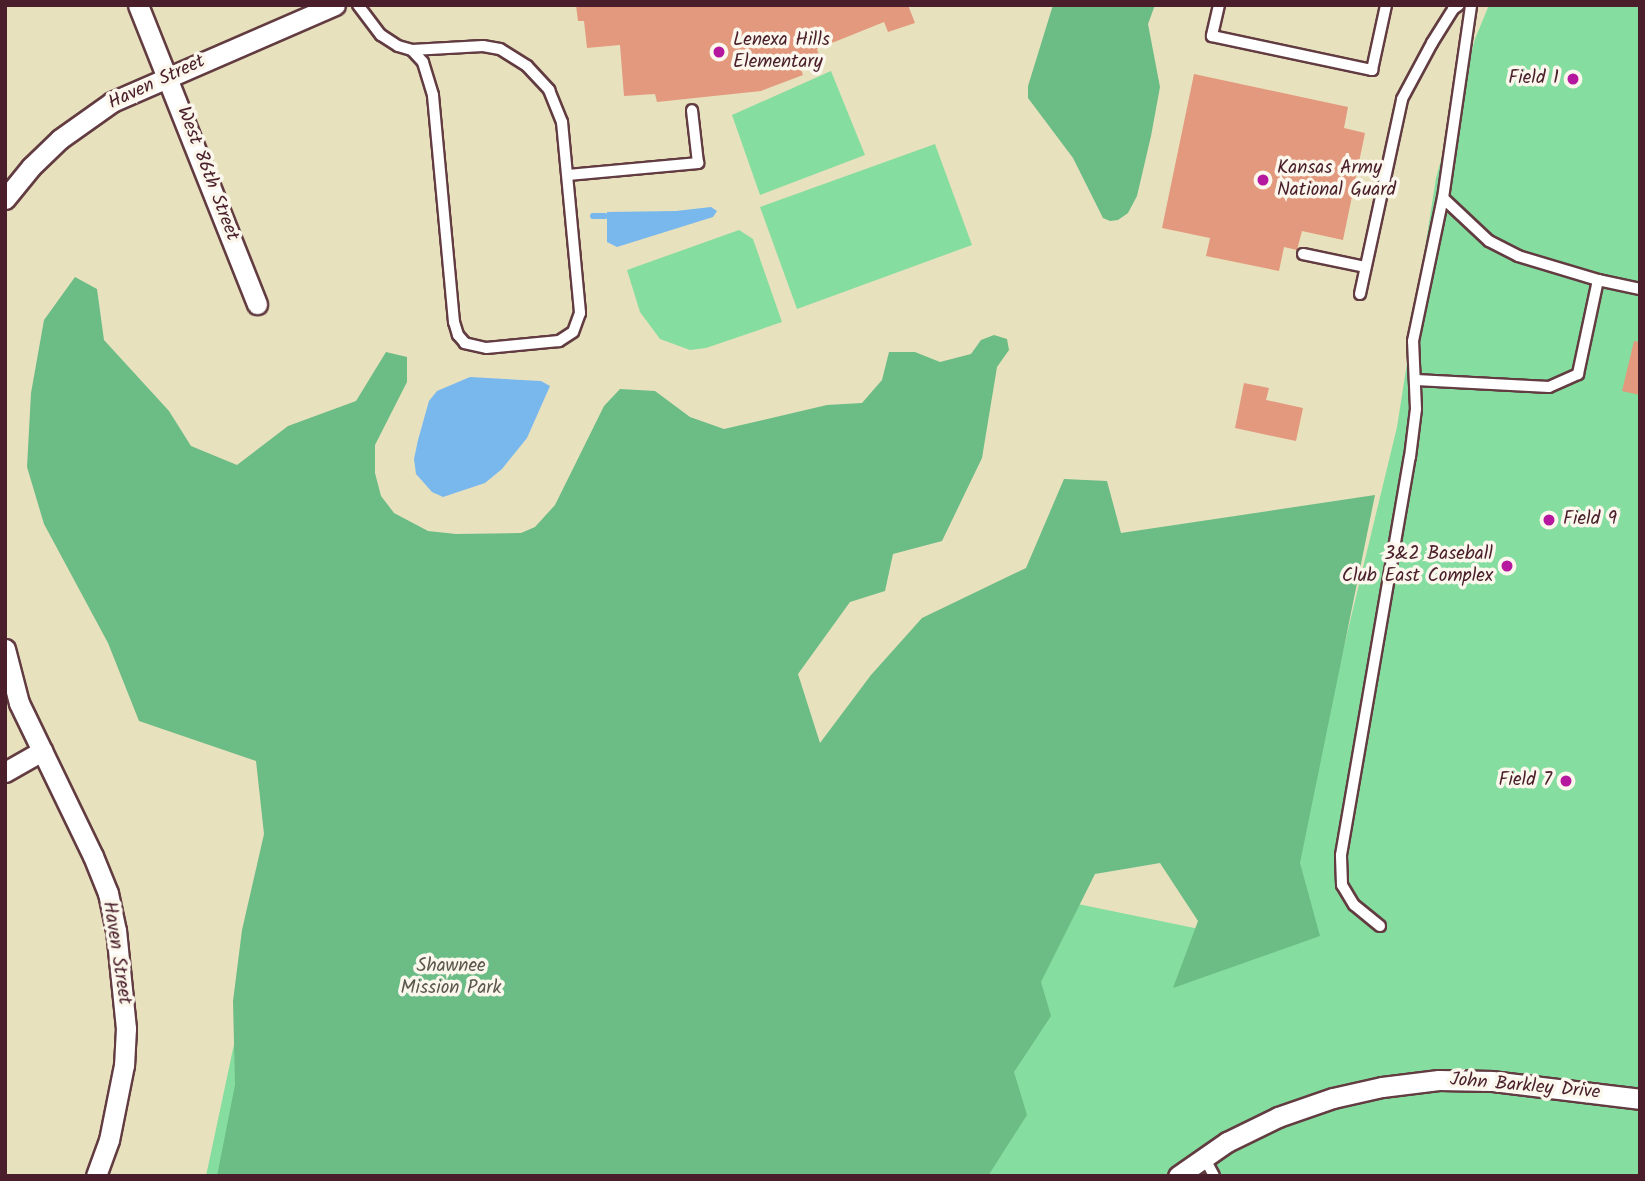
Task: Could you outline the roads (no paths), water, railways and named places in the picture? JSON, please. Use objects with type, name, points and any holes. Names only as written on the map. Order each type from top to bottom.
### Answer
[{"type":"street","name":"West 86th Street","points":[[138,5],[169,75],[257,304]]},
{"type":"street","name":"Haven Street","points":[[5,199],[31,167],[85,119],[112,102],[169,75],[300,23],[335,5]]},
{"type":"street","name":"Haven Street","points":[[5,649],[12,696],[42,751],[108,893],[122,968],[126,1028],[124,1065],[109,1140],[96,1176]]},
{"type":"street","points":[[5,772],[42,751]]},
{"type":"street","name":"John Barkley Drive","points":[[1178,1176],[1204,1157],[1278,1117],[1333,1098],[1382,1087],[1439,1080],[1492,1081],[1640,1099]]},
{"type":"lane","points":[[358,5],[381,35],[398,46],[412,50],[483,46],[500,50],[527,66],[549,90],[562,122],[580,313],[573,332],[559,341],[486,348],[466,343],[458,335],[454,322],[431,81],[423,62],[412,50]]},
{"type":"lane","points":[[1219,5],[1212,36],[1372,69],[1386,5]]},
{"type":"lane","points":[[1360,294],[1402,99],[1432,43],[1453,9],[1459,5]]},
{"type":"lane","points":[[1380,926],[1354,905],[1342,885],[1341,856],[1410,457],[1416,409],[1413,341],[1443,198],[1471,5]]},
{"type":"lane","points":[[568,176],[698,163],[692,110]]},
{"type":"lane","points":[[1443,198],[1489,241],[1518,256],[1598,280],[1640,289]]},
{"type":"lane","points":[[1303,254],[1365,267]]},
{"type":"lane","points":[[1416,380],[1549,387],[1578,374],[1598,280]]},
{"type":"lane","points":[[1204,1157],[1214,1176]]},
{"type":"water","points":[[711,207],[717,211],[713,217],[617,247],[607,242],[607,212],[676,211]]},
{"type":"water","points":[[470,377],[541,381],[550,386],[527,438],[502,469],[485,483],[443,497],[432,492],[416,474],[414,459],[418,440],[429,401],[437,391]]},
{"type":"waterway","points":[[593,216],[605,216]]},
{"type":"place","name":"Lenexa Hills Elementary","points":[[719,52]]},
{"type":"place","name":"Field 1","points":[[1573,79]]},
{"type":"place","name":"Kansas Army National Guard","points":[[1263,180]]},
{"type":"place","name":"Field 9","points":[[1549,520]]},
{"type":"place","name":"3&2 Baseball Club East Complex","points":[[1507,566]]},
{"type":"place","name":"Field 7","points":[[1566,781]]},
{"type":"park label","name":"Shawnee Mission Park","points":[[451,978]]}]
